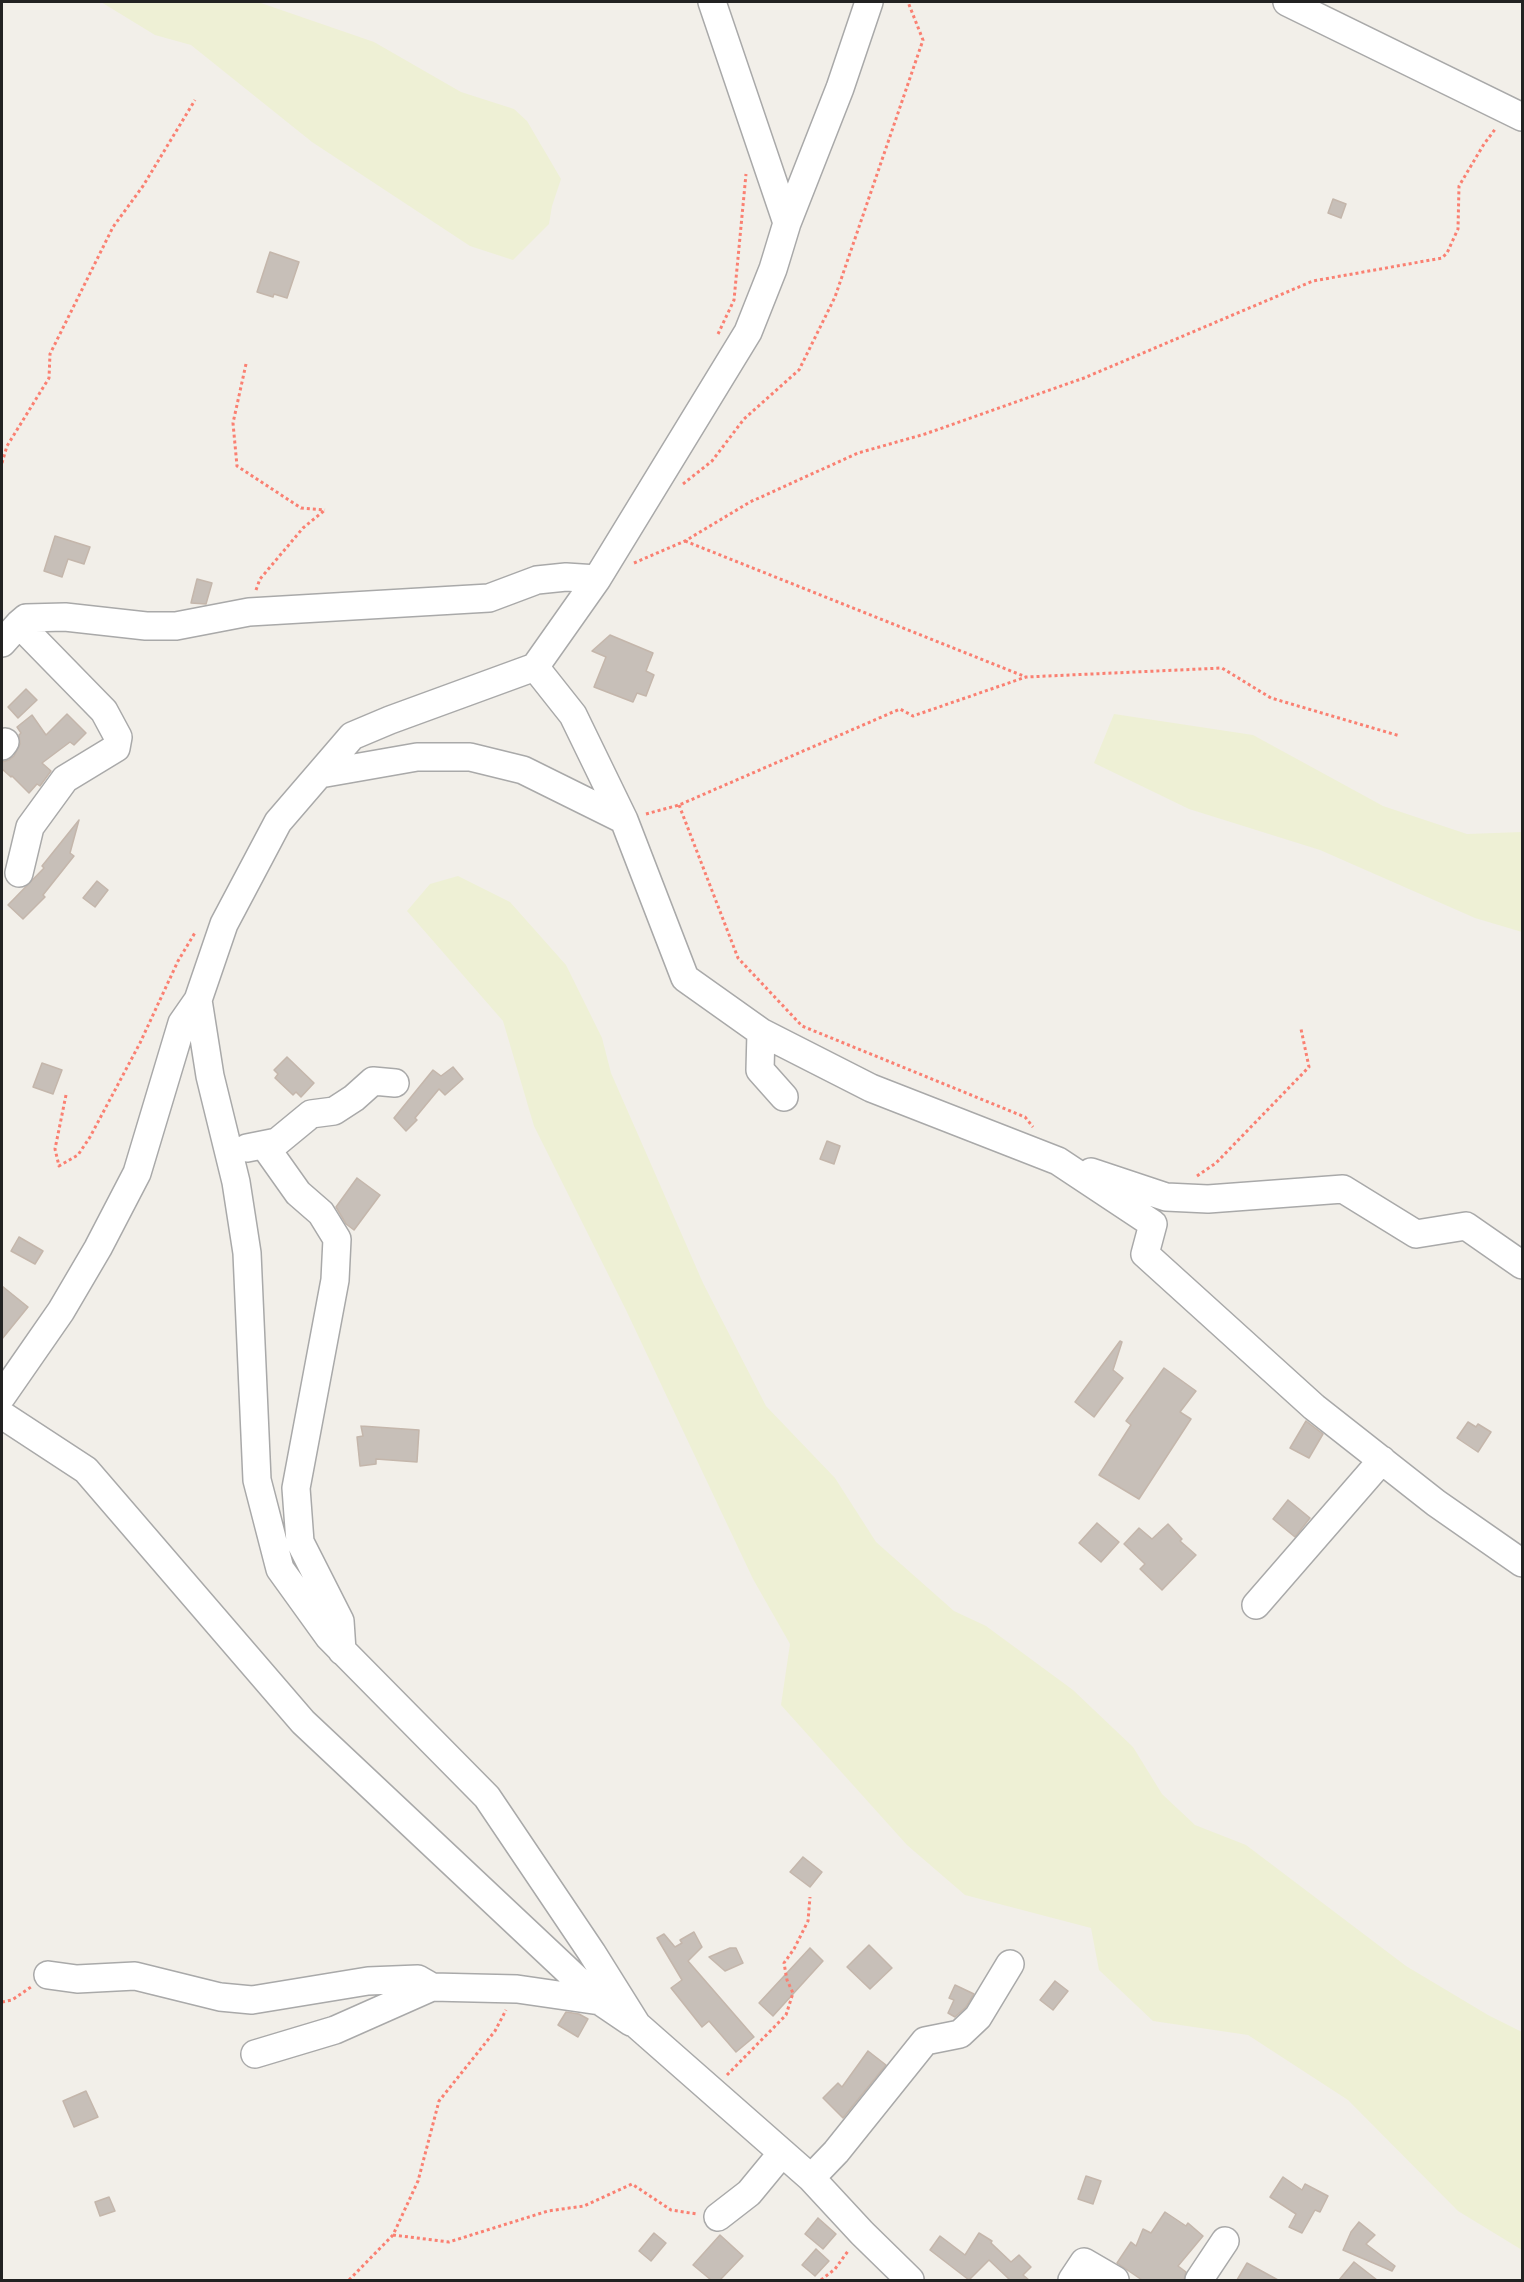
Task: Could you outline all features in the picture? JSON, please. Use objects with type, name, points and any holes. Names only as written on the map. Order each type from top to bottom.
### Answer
[{"type":"street","points":[[712,2],[787,223]]},
{"type":"street","points":[[2,1396],[61,1311],[98,1248],[137,1173],[182,1023],[198,1000],[224,924],[278,822],[352,736],[535,667],[597,579],[748,332],[870,2]]},
{"type":"street","points":[[1287,2],[1516,114]]},
{"type":"street","points":[[19,873],[30,827],[65,779],[116,748],[118,737],[104,711],[10,634],[26,618],[65,617],[146,626],[176,626],[249,612],[489,598],[537,580],[566,577],[597,579]]},
{"type":"street","points":[[535,667],[573,715],[624,820],[685,978],[760,1032],[871,1088],[1059,1161],[1166,1197],[1208,1199],[1344,1190],[1416,1234],[1466,1226],[1522,1265]]},
{"type":"street","points":[[320,774],[417,757],[471,757],[523,770],[624,820]]},
{"type":"street","points":[[198,1000],[210,1076],[236,1182],[247,1253],[257,1480],[280,1569],[329,1637],[487,1797],[592,1953],[637,2025]]},
{"type":"street","points":[[760,1032],[760,1070],[784,1096]]},
{"type":"street","points":[[229,1152],[277,1142],[311,1114],[334,1111],[354,1098],[373,1081],[395,1083]]},
{"type":"street","points":[[264,1145],[298,1193],[321,1213],[338,1239],[335,1280],[296,1488],[300,1542],[340,1621],[342,1651]]},
{"type":"street","points":[[1059,1161],[1153,1224],[1145,1254],[1314,1407],[1436,1503],[1522,1563]]},
{"type":"street","points":[[2,1416],[86,1470],[303,1722],[600,2001],[637,2025],[811,2178],[910,2280]]},
{"type":"street","points":[[1256,1605],[1382,1460]]},
{"type":"street","points":[[811,2178],[836,2152],[925,2041],[960,2034],[978,2017],[1010,1964]]},
{"type":"street","points":[[48,1976],[77,1979],[135,1976],[160,1980],[220,1997],[252,2000],[368,1981],[418,1979],[432,1987]]},
{"type":"street","points":[[255,2054],[335,2030],[432,1987],[518,1989],[600,2001]]},
{"type":"street","points":[[718,2217],[749,2193],[782,2153]]},
{"type":"street","points":[[1199,2280],[1225,2241]]},
{"type":"street","points":[[1072,2280],[1084,2262],[1115,2280]]},
{"type":"path","points":[[677,489],[712,461],[744,419],[799,370],[835,297],[923,40],[908,2]]},
{"type":"path","points":[[2,463],[7,446],[49,378],[50,354],[113,227],[143,186],[195,100]]},
{"type":"path","points":[[597,579],[685,541],[750,502],[858,453],[925,434],[1084,378],[1313,281],[1442,258],[1448,253],[1458,229],[1459,186],[1484,144],[1516,114]]},
{"type":"path","points":[[715,340],[734,300],[747,167]]},
{"type":"path","points":[[246,364],[233,423],[237,466],[301,508],[325,510],[303,528],[260,579],[249,612]]},
{"type":"path","points":[[685,541],[1026,677]]},
{"type":"path","points":[[624,820],[679,805],[900,709],[913,716],[1026,677],[1222,668],[1271,698],[1400,736]]},
{"type":"path","points":[[679,805],[738,958],[802,1026],[1025,1117],[1059,1161]]},
{"type":"path","points":[[66,1095],[55,1149],[59,1166],[78,1155],[90,1137],[140,1044],[178,961],[201,925]]},
{"type":"path","points":[[1196,1177],[1216,1164],[1309,1067],[1300,1029]]},
{"type":"path","points":[[711,2091],[786,2015],[794,1993],[787,1980],[784,1963],[808,1922],[810,1897]]},
{"type":"path","points":[[2,2002],[12,2000],[48,1976]]},
{"type":"path","points":[[349,2280],[393,2235],[418,2181],[439,2101],[495,2031],[518,1989]]},
{"type":"path","points":[[393,2235],[449,2242],[548,2211],[584,2206],[632,2184],[671,2210],[718,2217]]},
{"type":"path","points":[[821,2280],[835,2269],[862,2233]]},
{"type":"green space","points":[[101,2],[258,2],[374,42],[461,92],[514,109],[527,121],[561,179],[549,224],[513,260],[470,246],[312,142],[191,45],[155,35]]},
{"type":"green space","points":[[1114,714],[1253,735],[1383,806],[1467,834],[1522,832],[1522,932],[1475,918],[1320,850],[1189,809],[1094,763]]},
{"type":"green space","points":[[458,876],[510,902],[566,965],[602,1038],[611,1073],[703,1283],[766,1406],[835,1478],[876,1542],[954,1611],[986,1626],[1073,1690],[1133,1747],[1162,1794],[1195,1825],[1246,1845],[1406,1966],[1488,2015],[1522,2032],[1522,2250],[1458,2211],[1348,2100],[1248,2035],[1153,2021],[1099,1970],[1091,1928],[965,1895],[907,1845],[781,1705],[790,1644],[753,1579],[626,1310],[534,1126],[503,1021],[407,911],[430,884]]},
{"type":"building","points":[[1333,199],[1346,204],[1341,218],[1328,213]]},
{"type":"building","points":[[270,252],[299,262],[287,298],[257,292]]},
{"type":"building","points":[[55,536],[90,547],[84,564],[68,559],[62,577],[44,571]]},
{"type":"building","points":[[197,579],[212,583],[206,604],[191,603]]},
{"type":"building","points":[[610,635],[653,653],[646,671],[654,675],[646,696],[637,693],[633,702],[594,687],[606,657],[592,651]]},
{"type":"building","points":[[26,689],[37,700],[18,718],[8,707]]},
{"type":"building","points":[[67,714],[86,733],[74,745],[70,742],[42,763],[51,771],[40,786],[37,784],[29,793],[2,769],[2,762],[14,756],[20,744],[19,735],[21,733],[17,727],[32,715],[46,735]]},
{"type":"building","points":[[79,820],[70,853],[74,856],[43,895],[45,897],[23,919],[8,905],[44,868],[42,866]]},
{"type":"building","points":[[97,881],[108,890],[95,907],[83,898]]},
{"type":"building","points":[[287,1057],[314,1083],[301,1097],[296,1092],[293,1095],[275,1078],[278,1074],[274,1070]]},
{"type":"building","points":[[42,1063],[62,1070],[53,1094],[33,1087]]},
{"type":"building","points":[[453,1067],[463,1079],[445,1095],[439,1089],[415,1118],[417,1120],[406,1131],[394,1118],[433,1070],[441,1076]]},
{"type":"building","points":[[827,1141],[840,1146],[834,1164],[820,1159]]},
{"type":"building","points":[[357,1178],[380,1195],[354,1230],[346,1224],[336,1207]]},
{"type":"building","points":[[19,1237],[43,1251],[35,1264],[11,1251]]},
{"type":"building","points":[[2,1286],[28,1307],[2,1339]]},
{"type":"building","points":[[1120,1341],[1122,1342],[1113,1370],[1123,1378],[1094,1417],[1075,1402]]},
{"type":"building","points":[[1164,1368],[1196,1391],[1180,1412],[1191,1419],[1139,1499],[1099,1475],[1131,1425],[1126,1421]]},
{"type":"building","points":[[1306,1421],[1323,1434],[1309,1458],[1290,1448]]},
{"type":"building","points":[[1468,1422],[1476,1427],[1478,1424],[1491,1432],[1478,1452],[1457,1438]]},
{"type":"building","points":[[361,1426],[419,1430],[417,1462],[376,1459],[376,1464],[360,1466],[357,1437],[363,1436]]},
{"type":"building","points":[[1288,1500],[1310,1518],[1295,1537],[1273,1519]]},
{"type":"building","points":[[1097,1523],[1119,1542],[1101,1562],[1079,1543]]},
{"type":"building","points":[[1168,1524],[1182,1539],[1180,1541],[1196,1555],[1162,1590],[1140,1569],[1145,1564],[1124,1544],[1139,1528],[1152,1539]]},
{"type":"building","points":[[803,1857],[822,1872],[810,1887],[790,1872]]},
{"type":"building","points":[[694,1932],[702,1947],[688,1961],[754,2037],[736,2052],[709,2021],[702,2027],[671,1988],[682,1980],[657,1938],[664,1934],[675,1947],[682,1943],[680,1940]]},
{"type":"building","points":[[869,1945],[892,1968],[870,1989],[847,1967]]},
{"type":"building","points":[[730,1948],[736,1948],[743,1963],[725,1971],[709,1957]]},
{"type":"building","points":[[810,1948],[823,1961],[773,2016],[759,2003]]},
{"type":"building","points":[[1055,1981],[1068,1991],[1053,2010],[1040,2000]]},
{"type":"building","points":[[955,1985],[974,1994],[966,2007],[955,2017],[948,2013],[954,2000],[949,1998]]},
{"type":"building","points":[[566,2012],[579,2014],[588,2019],[578,2037],[558,2025]]},
{"type":"building","points":[[868,2051],[886,2065],[843,2118],[823,2098],[838,2083],[842,2087]]},
{"type":"building","points":[[86,2091],[98,2117],[74,2127],[63,2101]]},
{"type":"building","points":[[1086,2176],[1101,2181],[1093,2204],[1078,2199]]},
{"type":"building","points":[[1283,2177],[1302,2190],[1305,2184],[1328,2196],[1320,2212],[1315,2210],[1302,2233],[1289,2227],[1296,2214],[1270,2197]]},
{"type":"building","points":[[109,2197],[115,2211],[100,2216],[95,2202]]},
{"type":"building","points":[[1165,2212],[1186,2226],[1188,2223],[1203,2236],[1178,2266],[1186,2272],[1184,2280],[1142,2280],[1117,2263],[1131,2242],[1136,2246],[1143,2229],[1151,2233]]},
{"type":"building","points":[[818,2218],[836,2234],[823,2249],[805,2234]]},
{"type":"building","points":[[1359,2222],[1375,2235],[1366,2244],[1395,2266],[1392,2271],[1343,2250],[1351,2232]]},
{"type":"building","points":[[654,2233],[666,2243],[651,2261],[639,2251]]},
{"type":"building","points":[[979,2233],[992,2241],[991,2243],[1011,2262],[1019,2255],[1031,2267],[1023,2275],[1029,2280],[1010,2280],[989,2260],[969,2280],[930,2250],[940,2236],[965,2255]]},
{"type":"building","points":[[720,2235],[743,2256],[720,2280],[711,2280],[693,2265]]},
{"type":"building","points":[[816,2249],[829,2261],[815,2276],[802,2265]]},
{"type":"building","points":[[1354,2262],[1377,2280],[1339,2280]]},
{"type":"building","points":[[1247,2263],[1278,2280],[1237,2280]]}]
